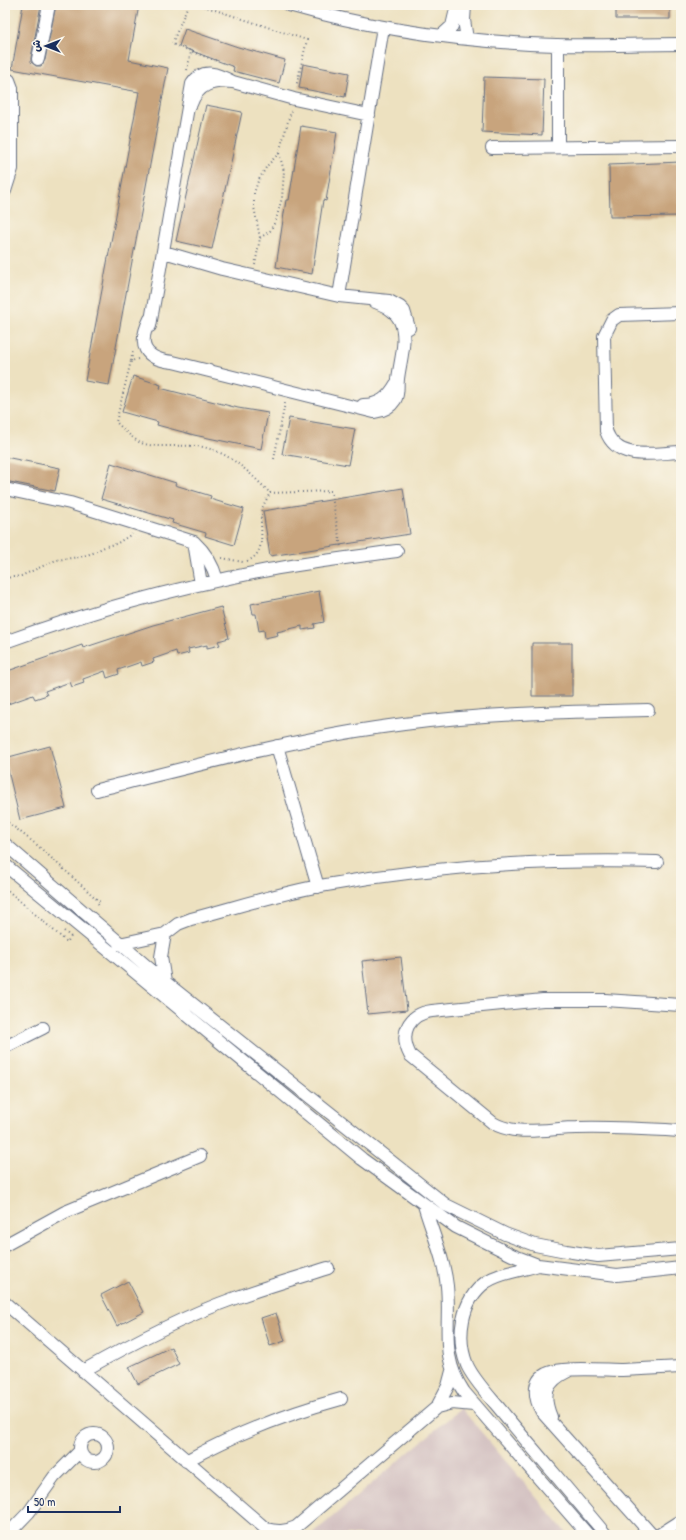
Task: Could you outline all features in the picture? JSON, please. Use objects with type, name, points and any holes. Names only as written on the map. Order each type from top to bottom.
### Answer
[{"type":"street","points":[[38,59],[49,5]]},
{"type":"street","points":[[289,5],[322,14],[383,27],[467,39],[558,45],[681,44]]},
{"type":"street","points":[[441,36],[452,26],[457,5]]},
{"type":"street","points":[[465,5],[464,20],[467,39]]},
{"type":"street","points":[[339,296],[383,27]]},
{"type":"street","points":[[558,45],[558,147]]},
{"type":"street","points":[[5,78],[9,80],[12,88],[12,169],[5,191]]},
{"type":"street","points":[[164,252],[252,276],[339,296],[373,301],[388,307],[396,315],[402,325],[403,343],[397,381],[392,391],[383,400],[370,405],[352,406],[288,392],[173,362],[158,353],[152,344],[150,319],[164,252],[188,113],[193,98],[202,86],[216,82],[233,82],[294,99],[369,115]]},
{"type":"street","points":[[492,148],[681,146]]},
{"type":"street","points":[[681,313],[619,315],[612,320],[604,336],[606,432],[609,440],[614,447],[631,453],[681,452]]},
{"type":"street","points":[[5,489],[70,503],[194,542],[210,562],[217,580]]},
{"type":"street","points":[[194,542],[200,584]]},
{"type":"street","points":[[5,642],[122,604],[217,580],[270,570],[397,551]]},
{"type":"street","points":[[97,790],[277,746],[349,732],[465,717],[527,712],[648,710]]},
{"type":"street","points":[[277,746],[318,886]]},
{"type":"street","points":[[5,844],[89,915],[119,944],[165,982],[446,1205],[505,1234],[535,1244],[566,1251],[598,1256],[681,1249]]},
{"type":"street","points":[[119,944],[165,934],[178,924],[191,919],[318,886],[409,872],[471,865],[564,861],[657,862]]},
{"type":"street","points":[[5,865],[362,1159],[456,1227],[512,1255],[538,1265],[617,1274],[681,1268]]},
{"type":"street","points":[[165,934],[161,957],[165,982]]},
{"type":"street","points":[[681,1005],[606,1000],[542,1000],[427,1012],[415,1016],[409,1022],[404,1038],[406,1047],[413,1057],[500,1128],[517,1130],[584,1128],[681,1131]]},
{"type":"street","points":[[5,1047],[43,1028]]},
{"type":"street","points":[[5,1245],[65,1212],[200,1156]]},
{"type":"street","points":[[424,1205],[431,1229],[439,1248],[448,1287],[447,1334],[452,1371],[464,1392],[588,1535]]},
{"type":"street","points":[[538,1265],[496,1278],[486,1283],[477,1291],[468,1304],[464,1316],[462,1342],[464,1355],[468,1367],[497,1404],[606,1535]]},
{"type":"street","points":[[83,1371],[145,1337],[196,1313],[235,1298],[328,1268]]},
{"type":"street","points":[[5,1303],[266,1529],[274,1531],[289,1531],[296,1528],[437,1407],[447,1390],[452,1371]]},
{"type":"street","points":[[652,1535],[555,1426],[547,1407],[546,1393],[552,1381],[571,1370],[681,1366]]},
{"type":"street","points":[[186,1461],[223,1441],[262,1424],[301,1410],[341,1399]]},
{"type":"street","points":[[437,1407],[452,1403],[474,1404]]},
{"type":"street","points":[[7,1535],[29,1512],[54,1477],[80,1451]]},
{"type":"street","points":[[659,1535],[681,1521]]},
{"type":"path","points":[[188,5],[172,44],[219,62]]},
{"type":"path","points":[[200,5],[307,40],[294,99],[279,153],[267,166],[258,181],[254,193],[254,207],[260,238],[252,276]]},
{"type":"path","points":[[260,238],[270,231],[276,220],[282,198],[284,171],[279,153]]},
{"type":"path","points":[[142,359],[131,361],[116,422],[140,442],[149,445],[189,445],[217,451],[246,470],[270,493],[331,491],[343,559]]},
{"type":"path","points":[[274,459],[288,392]]},
{"type":"path","points":[[210,562],[223,558],[243,562],[256,557],[260,546],[261,512],[270,493]]},
{"type":"path","points":[[5,578],[21,576],[56,560],[80,557],[93,553],[106,546],[116,544],[129,537],[139,524]]},
{"type":"path","points":[[5,820],[37,845],[100,902],[89,915]]},
{"type":"path","points":[[5,888],[67,942],[79,926]]},
{"type":"shaded area","points":[[461,1408],[568,1535],[311,1535]]},
{"type":"building","points":[[23,5],[41,5],[31,58],[31,62],[36,66],[41,66],[45,60],[56,5],[139,5],[129,60],[168,68],[109,385],[85,381],[139,92],[12,69]]},
{"type":"building","points":[[616,5],[670,5],[670,19],[616,19]]},
{"type":"building","points":[[185,29],[238,47],[285,60],[279,83],[233,71],[234,67],[179,46]]},
{"type":"building","points":[[303,64],[349,73],[345,97],[299,88]]},
{"type":"building","points":[[484,77],[544,79],[542,135],[482,132]]},
{"type":"building","points":[[206,105],[242,112],[212,249],[176,241]]},
{"type":"building","points":[[301,126],[337,132],[326,201],[323,200],[312,274],[276,267],[286,200],[289,200]]},
{"type":"building","points":[[681,162],[681,216],[610,217],[609,165]]},
{"type":"building","points":[[133,376],[161,385],[160,388],[238,408],[268,413],[261,449],[194,435],[157,425],[158,422],[122,412]]},
{"type":"building","points":[[289,418],[355,429],[348,465],[282,454]]},
{"type":"building","points":[[5,457],[60,468],[55,491],[5,481]]},
{"type":"building","points":[[111,463],[176,483],[175,485],[211,496],[210,499],[244,509],[234,545],[205,536],[206,533],[172,523],[173,520],[101,499]]},
{"type":"building","points":[[403,488],[410,534],[270,556],[263,511]]},
{"type":"building","points":[[319,591],[324,622],[314,624],[315,628],[302,630],[302,626],[277,632],[278,635],[265,638],[264,630],[259,631],[256,614],[253,614],[251,604]]},
{"type":"building","points":[[221,607],[229,638],[218,641],[220,645],[207,648],[207,645],[188,649],[189,653],[177,656],[176,651],[153,659],[154,662],[142,666],[141,662],[118,670],[119,674],[107,678],[105,671],[83,679],[84,683],[72,687],[70,682],[45,691],[47,695],[35,699],[33,695],[5,705],[5,672],[82,645],[83,648],[153,625]]},
{"type":"building","points":[[532,643],[572,643],[572,696],[532,696]]},
{"type":"building","points":[[50,746],[66,808],[20,820],[5,758]]},
{"type":"building","points":[[401,957],[407,1010],[368,1014],[362,961]]},
{"type":"building","points":[[128,1281],[144,1312],[117,1326],[101,1295]]},
{"type":"building","points":[[276,1313],[285,1341],[270,1346],[261,1318]]},
{"type":"building","points":[[171,1347],[179,1364],[138,1384],[129,1367]]}]
